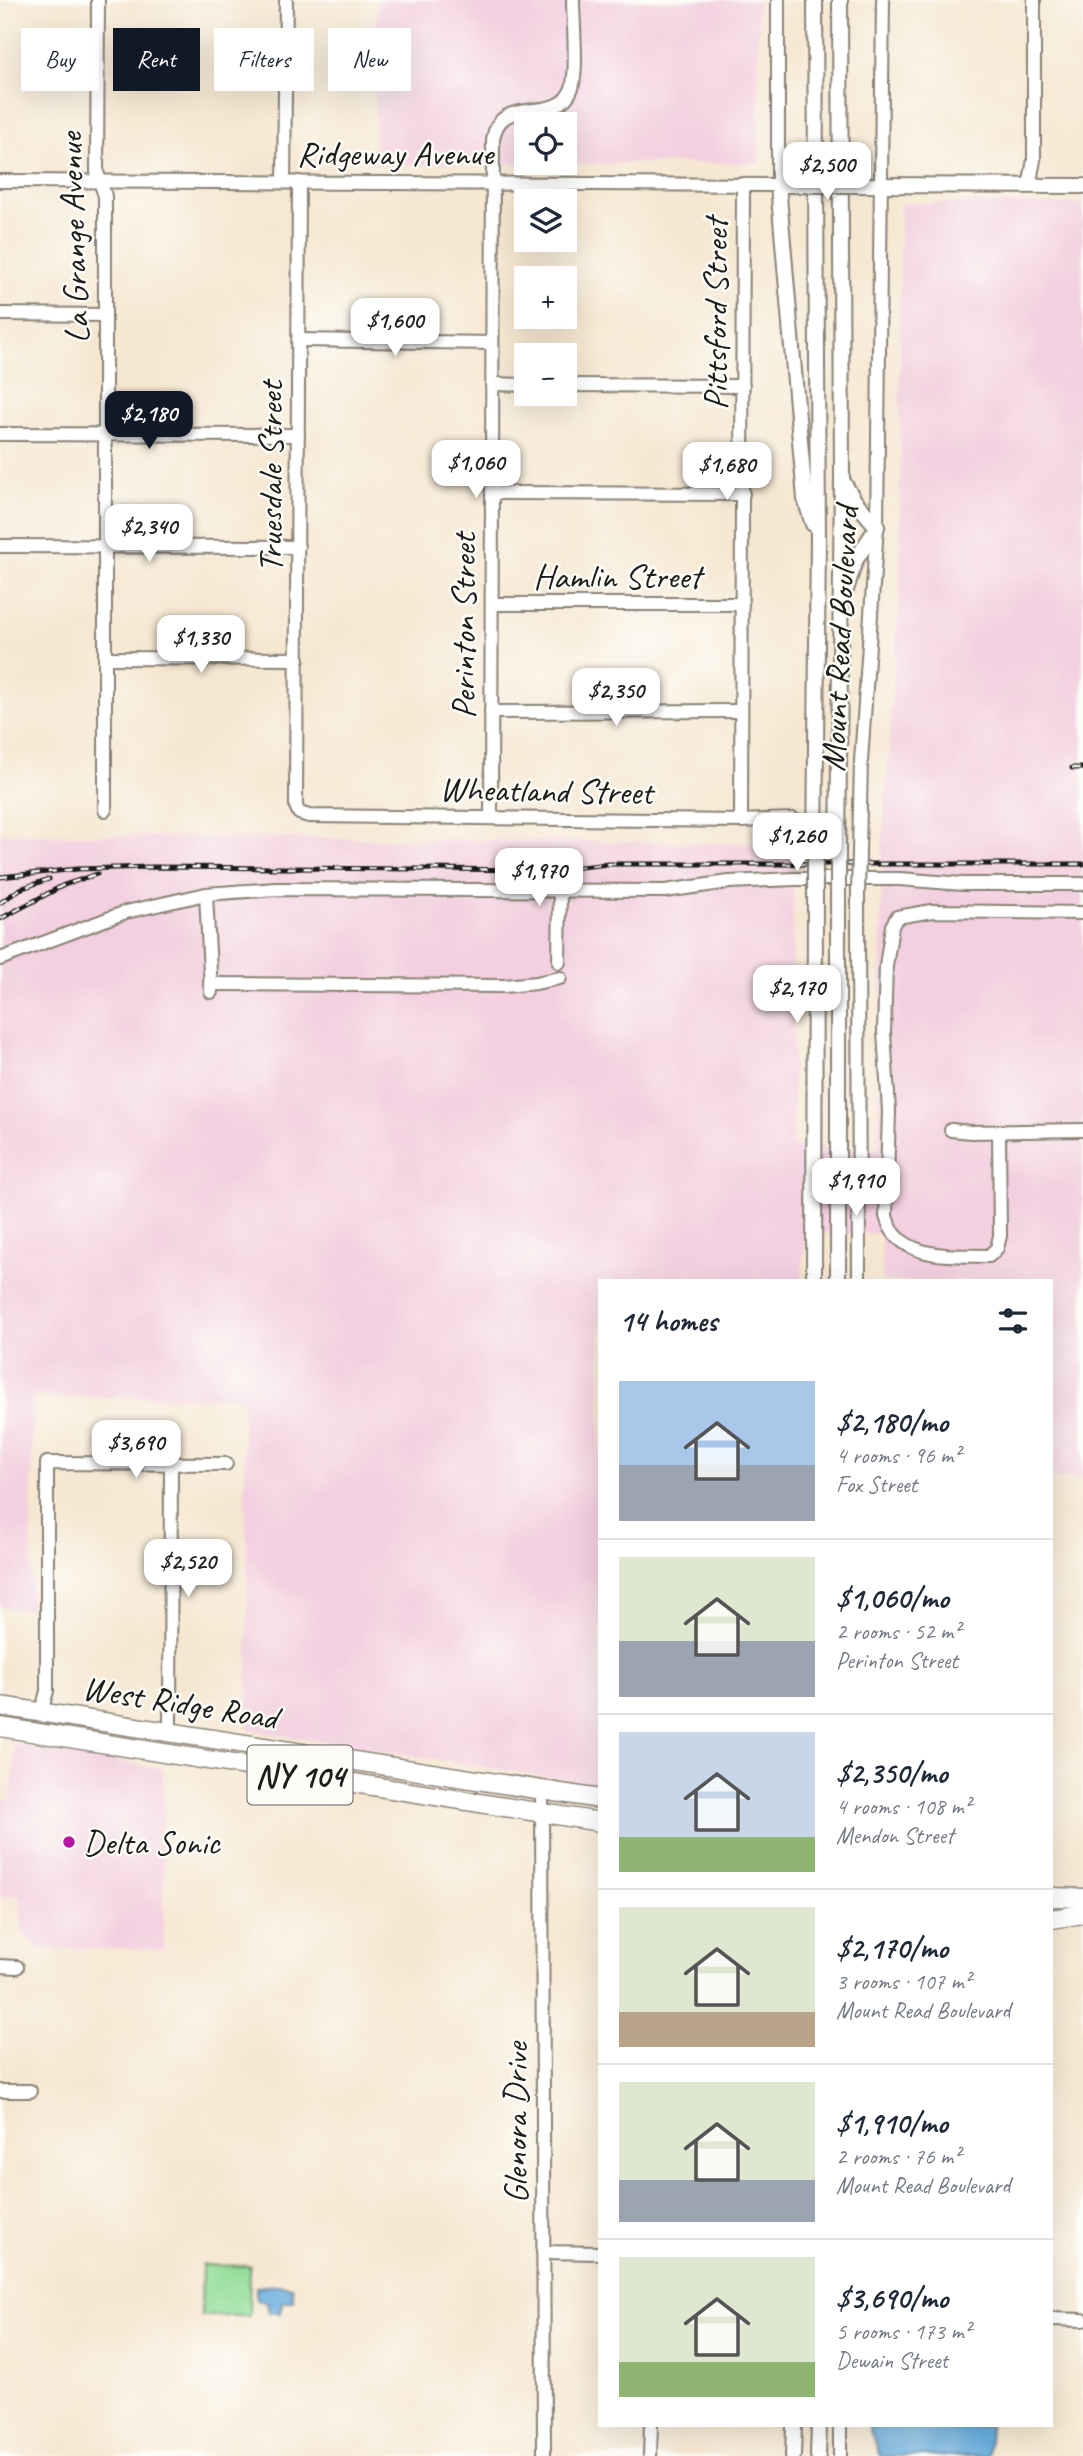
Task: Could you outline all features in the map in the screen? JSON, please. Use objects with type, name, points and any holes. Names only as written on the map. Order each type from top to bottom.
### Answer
[{"type":"highway","name":"West Ridge Road","points":[[0,1706],[598,1798]]},
{"type":"highway","name":"West Ridge Road","points":[[0,1727],[598,1822]]},
{"type":"highway","points":[[1053,1898],[1083,1898]]},
{"type":"highway","points":[[1053,1920],[1083,1914]]},
{"type":"highway","points":[[1053,1920],[1083,1922]]},
{"type":"main road","name":"Mount Read Boulevard","points":[[814,1279],[818,538],[815,0]]},
{"type":"main road","name":"Mount Read Boulevard","points":[[838,1279],[838,852],[842,478],[840,0]]},
{"type":"main road","name":"Ridgeway Avenue","points":[[778,184],[1083,186]]},
{"type":"main road","points":[[778,184],[805,499],[818,538]]},
{"type":"main road","points":[[841,623],[848,580],[855,561],[877,527],[853,500],[842,478]]},
{"type":"main road","points":[[793,2456],[794,2427]]},
{"type":"main road","points":[[818,2427],[818,2456]]},
{"type":"street","name":"La Grange Avenue","points":[[98,0],[97,172],[105,196],[105,810]]},
{"type":"street","points":[[284,182],[286,0]]},
{"type":"street","name":"Perinton Street","points":[[491,818],[494,132],[501,120],[518,111],[554,106],[571,90],[574,76],[573,0]]},
{"type":"street","points":[[778,0],[778,184]]},
{"type":"street","name":"Mount Read Boulevard","points":[[859,1279],[858,894],[861,761],[877,527],[883,0]]},
{"type":"street","points":[[1029,186],[1034,160],[1034,0]]},
{"type":"street","name":"Ridgeway Avenue","points":[[0,181],[778,184]]},
{"type":"street","name":"Truesdale Street","points":[[299,182],[296,806],[299,813]]},
{"type":"street","name":"Pittsford Street","points":[[741,821],[743,184]]},
{"type":"street","points":[[0,314],[104,314]]},
{"type":"street","points":[[299,340],[492,343]]},
{"type":"street","points":[[492,384],[514,384]]},
{"type":"street","points":[[577,385],[743,386]]},
{"type":"street","points":[[0,434],[298,435]]},
{"type":"street","points":[[492,494],[743,494]]},
{"type":"street","points":[[0,546],[298,547]]},
{"type":"street","name":"Hamlin Street","points":[[492,604],[742,604]]},
{"type":"street","points":[[105,658],[298,659]]},
{"type":"street","points":[[491,712],[741,712]]},
{"type":"street","name":"Wheatland Street","points":[[299,813],[309,816],[741,821],[793,818]]},
{"type":"street","points":[[0,959],[126,912],[206,894],[276,889],[664,891],[729,882],[795,878],[900,879],[963,884],[1083,884]]},
{"type":"street","points":[[559,962],[560,892]]},
{"type":"street","points":[[206,894],[210,988],[504,986],[536,984],[559,978]]},
{"type":"street","points":[[999,1130],[1000,1236],[997,1248],[989,1256],[931,1255],[907,1244],[895,1234],[886,1216],[889,1111],[884,1016],[886,966],[892,926],[897,917],[932,911],[1083,914]]},
{"type":"street","points":[[951,1130],[1083,1130]]},
{"type":"street","points":[[41,1713],[47,1691],[47,1463],[226,1464]]},
{"type":"street","points":[[170,1732],[171,1464]]},
{"type":"street","name":"Glenora Drive","points":[[542,1791],[544,2456]]},
{"type":"street","points":[[0,1966],[16,1967]]},
{"type":"street","points":[[0,2091],[30,2091]]},
{"type":"street","points":[[543,2252],[598,2253]]},
{"type":"street","points":[[1053,2319],[1083,2320]]},
{"type":"street","points":[[650,2456],[651,2427]]},
{"type":"street","points":[[840,2427],[840,2456]]},
{"type":"shaded area","points":[[377,0],[758,0],[759,163],[577,163],[577,112],[514,112],[514,164],[374,164],[375,91],[411,91],[411,28],[376,28]]},
{"type":"shaded area","points":[[900,203],[1083,204],[1083,1477],[1053,1478],[1053,1279],[882,1279],[881,1234],[805,1233],[802,1279],[598,1279],[598,1785],[248,1730],[247,1556],[242,1400],[233,1397],[32,1397],[31,1610],[0,1606],[0,834],[793,844],[793,1147],[879,1149],[882,850],[900,587]]},
{"type":"shaded area","name":"Delta Sonic","points":[[15,1744],[163,1769],[164,1949],[37,1948],[23,1934],[19,1896],[0,1896],[0,1799],[11,1800]]},
{"type":"green space","points":[[202,2265],[250,2266],[249,2316],[201,2316]]},
{"type":"water","points":[[256,2287],[293,2287],[293,2300],[282,2302],[280,2313],[269,2313],[267,2302],[256,2300]]},
{"type":"water","points":[[868,2427],[990,2427],[986,2456],[880,2456]]},
{"type":"railway","points":[[1072,768],[1083,768]]},
{"type":"railway","points":[[0,877],[77,869],[152,867],[552,870],[609,864],[1083,864]]},
{"type":"railway","points":[[0,919],[64,885],[97,874]]},
{"type":"railway","points":[[0,903],[20,889],[49,879]]},
{"type":"place","name":"Delta Sonic","points":[[69,1842]]}]
